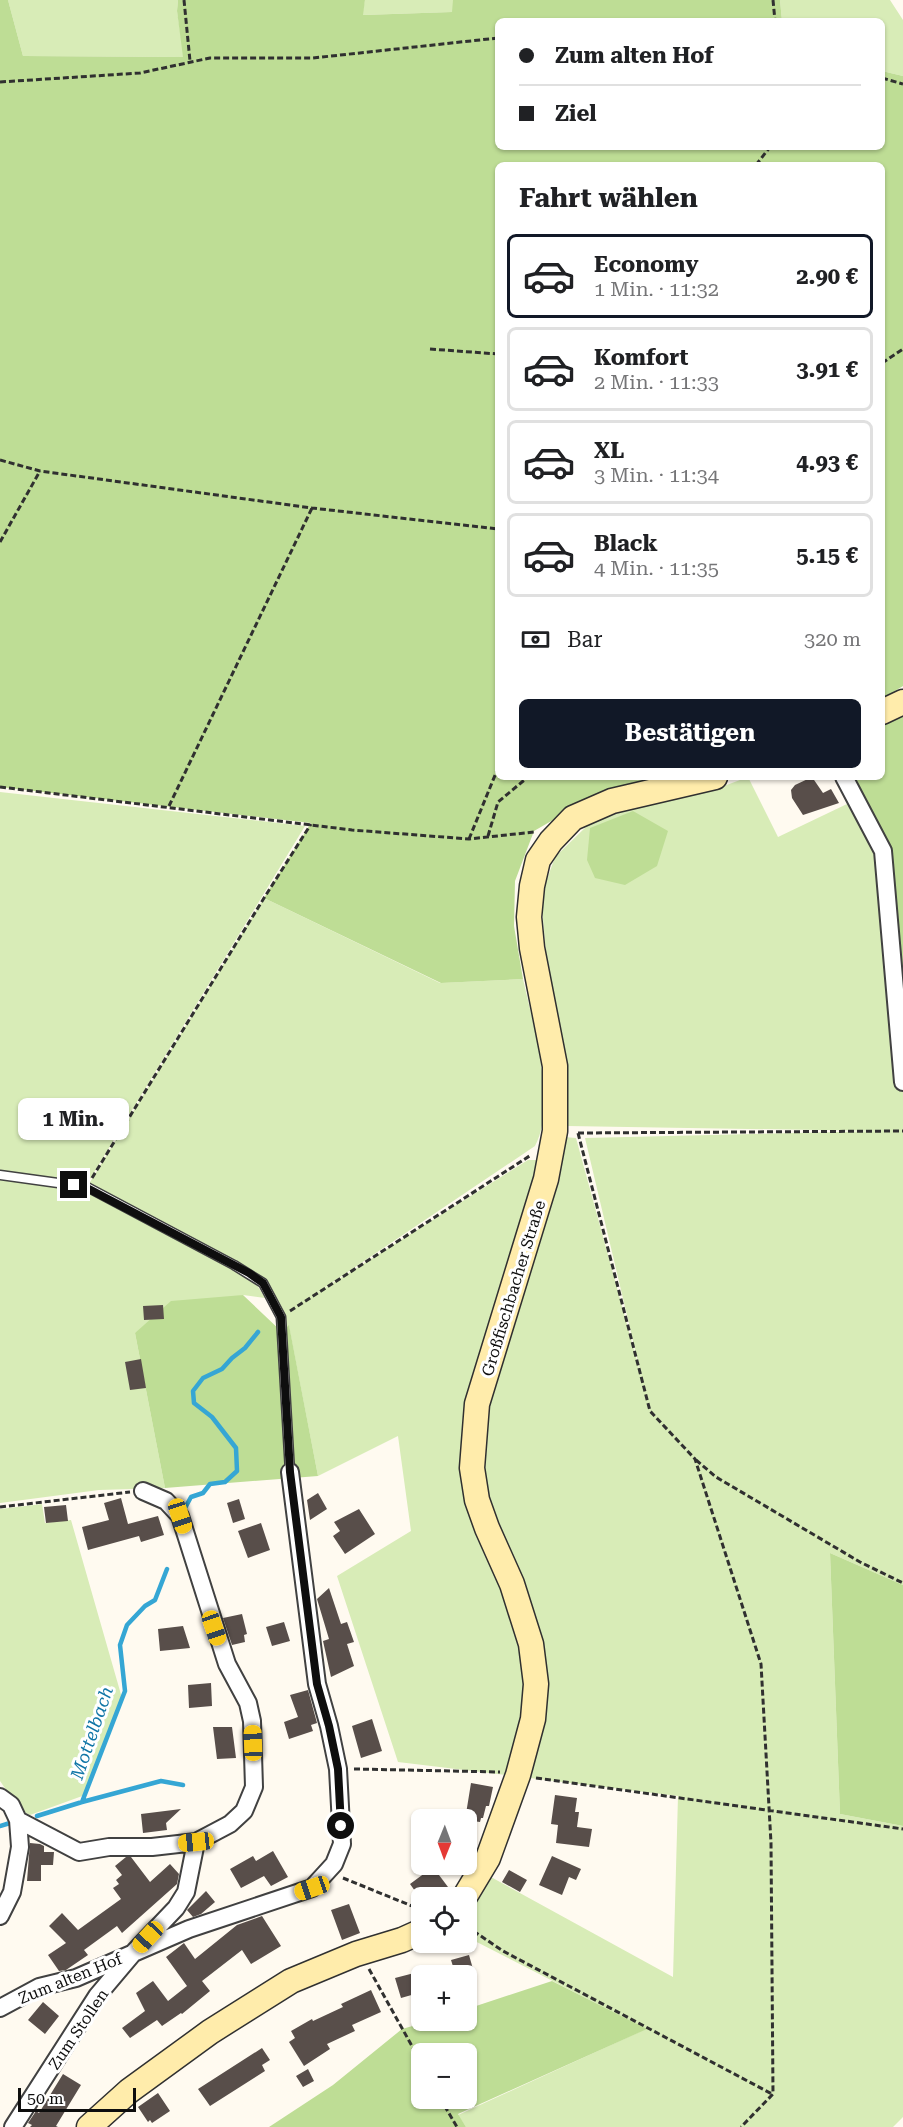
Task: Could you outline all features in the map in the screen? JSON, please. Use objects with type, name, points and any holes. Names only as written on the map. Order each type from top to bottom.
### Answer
[{"type":"main road","points":[[885,711],[903,702]]},
{"type":"main road","name":"Großfischbacher Straße","points":[[471,1887],[488,1858],[518,1775],[533,1719],[536,1684],[531,1644],[512,1584],[477,1500],[472,1468],[477,1404],[546,1179],[555,1131],[555,1066],[532,948],[529,917],[532,886],[538,860],[551,841],[573,818],[612,801],[702,780]]},
{"type":"main road","points":[[88,2127],[129,2091],[210,2032],[291,1981],[356,1953],[411,1936]]},
{"type":"street","points":[[846,780],[883,851],[903,1082]]},
{"type":"street","name":"Zum alten Hof","points":[[0,2008],[39,1987],[76,1978],[189,1929],[312,1888],[334,1864],[342,1844],[338,1769],[317,1684],[290,1472]]},
{"type":"street","points":[[18,1820],[79,1852],[109,1847],[152,1847],[196,1842],[230,1824],[244,1811],[254,1787],[252,1721],[248,1703],[227,1664],[180,1516],[166,1501],[143,1491]]},
{"type":"street","points":[[0,1797],[11,1805],[18,1820],[20,1847],[12,1892],[0,1916]]},
{"type":"street","name":"Zum Stollen","points":[[13,2127],[97,1996],[176,1908],[186,1892],[196,1842]]},
{"type":"lane","points":[[0,1175],[87,1188],[249,1273],[263,1283],[281,1317],[290,1472]]},
{"type":"path","points":[[184,0],[190,61]]},
{"type":"path","points":[[773,0],[775,18]]},
{"type":"path","points":[[0,82],[140,73],[210,58],[314,58],[495,38]]},
{"type":"path","points":[[885,79],[903,84]]},
{"type":"path","points":[[758,162],[768,150]]},
{"type":"path","points":[[430,349],[495,354]]},
{"type":"path","points":[[885,361],[903,349]]},
{"type":"path","points":[[0,460],[40,471],[312,508],[495,529]]},
{"type":"path","points":[[0,542],[40,471]]},
{"type":"path","points":[[169,806],[312,508]]},
{"type":"path","points":[[469,839],[495,775]]},
{"type":"path","points":[[488,836],[498,802],[524,780]]},
{"type":"path","points":[[0,787],[312,823],[352,830],[469,839],[537,832],[551,841]]},
{"type":"path","points":[[87,1188],[312,823]]},
{"type":"path","points":[[903,1131],[578,1132],[650,1411],[695,1459],[716,1477],[860,1562],[903,1583]]},
{"type":"path","points":[[281,1317],[538,1151],[551,1152]]},
{"type":"path","points":[[695,1459],[761,1664],[769,1810],[773,2094],[741,2127]]},
{"type":"path","points":[[0,1507],[143,1491]]},
{"type":"path","points":[[338,1769],[487,1770],[903,1828]]},
{"type":"path","points":[[327,1871],[411,1905]]},
{"type":"path","points":[[477,1933],[503,1951],[773,2094]]},
{"type":"path","points":[[356,1953],[373,1975],[411,2044]]},
{"type":"path","points":[[446,2109],[457,2127]]},
{"type":"green space","points":[[0,0],[8,0],[23,56],[183,57],[177,11],[178,0],[365,0],[363,15],[452,12],[453,0],[780,0],[782,18],[495,18],[495,150],[885,150],[885,72],[903,76],[903,686],[885,697],[885,162],[495,162],[495,780],[647,780],[605,790],[534,831],[515,881],[514,926],[523,979],[441,983],[264,898],[311,823],[0,787]]},
{"type":"green space","points":[[8,0],[178,0],[177,11],[184,57],[23,56]]},
{"type":"green space","points":[[365,0],[453,0],[453,12],[362,15]]},
{"type":"green space","points":[[780,0],[890,0],[903,20],[903,76],[885,72],[885,18],[782,18]]},
{"type":"green space","points":[[903,716],[903,1081],[889,849],[856,780],[885,780],[885,725]]},
{"type":"green space","points":[[740,780],[750,780],[778,837],[847,804],[873,849],[889,942],[903,1082],[903,1585],[830,1553],[840,1814],[903,1826],[903,2117],[893,2127],[466,2127],[458,2115],[477,2109],[477,2106],[646,2029],[477,1942],[477,1887],[472,1887],[480,1871],[673,1977],[678,1796],[398,1762],[337,1576],[411,1531],[398,1436],[318,1476],[289,1326],[282,1332],[281,1317],[263,1283],[87,1187],[264,898],[440,983],[523,979],[537,1041],[544,1087],[541,1129],[535,1146],[309,1298],[528,1160],[538,1160],[564,1137],[576,1138],[643,1383],[585,1138],[880,1131],[567,1126],[567,1062],[548,977],[541,896],[555,857],[589,824],[632,808],[716,789]]},
{"type":"green space","points":[[0,792],[305,826],[87,1184],[0,1174]]},
{"type":"green space","points":[[633,811],[668,831],[657,866],[625,885],[595,878],[587,860],[590,828]]},
{"type":"green space","points":[[0,1180],[68,1188],[106,1200],[247,1276],[257,1285],[265,1298],[243,1295],[135,1333],[165,1488],[99,1490],[0,1503]]},
{"type":"green space","points":[[243,1295],[282,1332],[289,1325],[318,1476],[165,1488],[135,1333],[171,1301]]},
{"type":"green space","points":[[42,1504],[45,1523],[71,1520],[122,1698],[85,1795],[30,1815],[20,1810],[0,1781],[0,1509]]},
{"type":"green space","points":[[830,1553],[903,1585],[903,1826],[840,1814]]},
{"type":"green space","points":[[552,1981],[647,2029],[477,2105],[477,2043],[411,2043],[411,2109],[469,2109],[458,2114],[466,2127],[269,2127],[333,2085],[402,2029],[411,2026],[411,2031],[477,2031],[477,2006]]},
{"type":"building","points":[[806,780],[814,780],[823,793],[831,789],[839,803],[803,815],[792,798],[791,790],[795,785]]},
{"type":"building","points":[[163,1305],[164,1319],[144,1320],[143,1306]]},
{"type":"building","points":[[141,1359],[146,1388],[130,1390],[125,1362]]},
{"type":"building","points":[[318,1493],[327,1509],[310,1520],[307,1500]]},
{"type":"building","points":[[121,1498],[128,1524],[158,1516],[164,1535],[141,1542],[139,1536],[88,1550],[82,1527],[109,1520],[104,1503]]},
{"type":"building","points":[[239,1499],[245,1519],[233,1523],[227,1503]]},
{"type":"building","points":[[66,1505],[68,1521],[46,1523],[44,1507]]},
{"type":"building","points":[[359,1509],[375,1534],[345,1554],[333,1536],[340,1531],[334,1522]]},
{"type":"building","points":[[261,1523],[270,1550],[248,1558],[238,1531]]},
{"type":"building","points":[[329,1588],[341,1624],[347,1622],[354,1642],[347,1644],[354,1666],[331,1677],[323,1641],[329,1639],[317,1599]]},
{"type":"building","points":[[242,1614],[247,1634],[244,1635],[245,1642],[232,1645],[223,1618]]},
{"type":"building","points":[[284,1622],[290,1641],[272,1646],[266,1627]]},
{"type":"building","points":[[183,1626],[190,1648],[160,1651],[158,1629]]},
{"type":"building","points":[[211,1683],[212,1706],[189,1708],[188,1685]]},
{"type":"building","points":[[308,1690],[317,1723],[311,1725],[313,1731],[289,1739],[284,1722],[298,1717],[290,1695]]},
{"type":"building","points":[[372,1719],[382,1751],[361,1758],[352,1726]]},
{"type":"building","points":[[213,1727],[232,1727],[236,1758],[217,1759]]},
{"type":"building","points":[[471,1783],[493,1787],[489,1806],[486,1806],[480,1822],[477,1822],[477,1809],[467,1809]]},
{"type":"building","points":[[555,1795],[577,1798],[575,1812],[579,1812],[577,1827],[592,1829],[589,1847],[556,1843],[558,1825],[551,1824]]},
{"type":"building","points":[[181,1809],[166,1823],[167,1830],[143,1833],[141,1814]]},
{"type":"building","points":[[30,1843],[44,1846],[44,1852],[54,1852],[53,1865],[41,1865],[41,1881],[27,1881]]},
{"type":"building","points":[[273,1851],[288,1877],[271,1886],[264,1876],[241,1888],[230,1869],[253,1856],[256,1861]]},
{"type":"building","points":[[552,1856],[581,1869],[576,1880],[569,1877],[562,1895],[539,1885]]},
{"type":"building","points":[[126,1857],[131,1857],[150,1882],[170,1864],[179,1874],[177,1884],[122,1933],[117,1926],[84,1950],[88,1955],[66,1970],[59,1971],[48,1955],[66,1943],[49,1926],[62,1913],[78,1930],[121,1899],[113,1888],[119,1884],[116,1880],[122,1875],[115,1866]]},
{"type":"building","points":[[509,1870],[527,1880],[520,1892],[502,1882]]},
{"type":"building","points":[[422,1875],[439,1875],[448,1887],[412,1887],[410,1884]]},
{"type":"building","points":[[206,1891],[215,1902],[201,1914],[193,1917],[187,1910]]},
{"type":"building","points":[[349,1904],[360,1933],[342,1940],[331,1910]]},
{"type":"building","points":[[262,1916],[281,1946],[251,1964],[242,1950],[202,1981],[210,1991],[182,2014],[162,2026],[157,2020],[130,2038],[122,2028],[145,2011],[136,1993],[153,1981],[168,2001],[187,1986],[166,1957],[184,1943],[195,1959],[237,1925]]},
{"type":"building","points":[[469,1955],[472,1965],[453,1965],[451,1960]]},
{"type":"building","points":[[411,1974],[411,1995],[401,1998],[395,1978]]},
{"type":"building","points":[[371,1990],[381,2012],[352,2025],[355,2031],[327,2044],[330,2049],[304,2066],[289,2042],[295,2038],[291,2031],[312,2019],[313,2021],[343,2007],[341,2004]]},
{"type":"building","points":[[43,2002],[59,2016],[45,2034],[28,2020]]},
{"type":"building","points":[[262,2048],[270,2060],[262,2065],[265,2071],[210,2106],[198,2089]]},
{"type":"building","points":[[308,2069],[314,2081],[303,2087],[296,2076]]},
{"type":"building","points":[[63,2074],[81,2085],[56,2126],[58,2127],[30,2127],[32,2125],[28,2123],[36,2111],[39,2113]]},
{"type":"building","points":[[158,2093],[170,2111],[152,2123],[150,2120],[148,2122],[138,2107]]},
{"type":"waterway","points":[[185,1508],[191,1497],[203,1493],[210,1484],[225,1482],[237,1471],[236,1448],[212,1417],[194,1403],[193,1391],[203,1378],[222,1369],[245,1348],[258,1332]]},
{"type":"waterway","name":"Mottelbach","points":[[37,1816],[82,1802],[125,1691],[120,1645],[127,1625],[145,1606],[155,1600],[167,1569]]},
{"type":"waterway","points":[[82,1802],[161,1781],[183,1785]]},
{"type":"waterway","name":"Mottelbach","points":[[0,1826],[10,1823]]},
{"type":"route","points":[[74,1185],[87,1188],[249,1273],[263,1283],[281,1317],[290,1472],[317,1684],[338,1769],[341,1826]]}]
